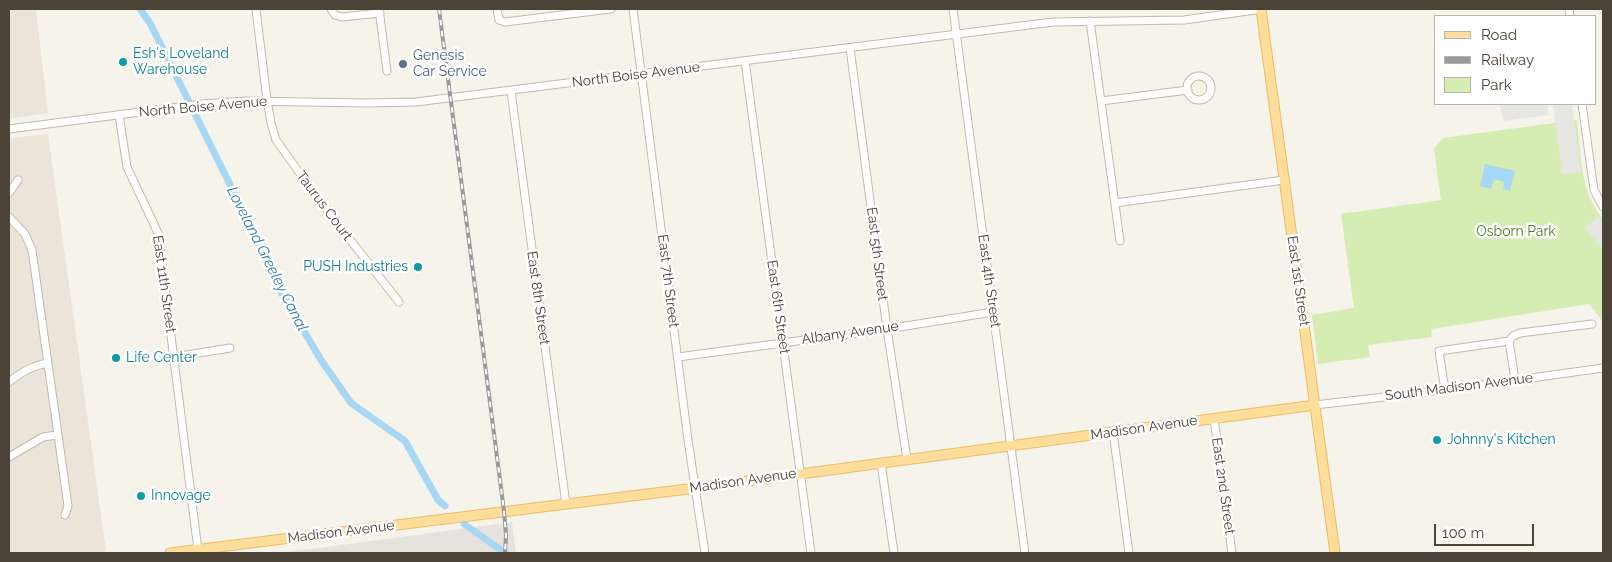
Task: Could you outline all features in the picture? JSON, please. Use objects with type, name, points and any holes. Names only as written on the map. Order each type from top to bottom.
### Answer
[{"type":"main road","name":"East 1st Street","points":[[1262,9],[1335,553]]},
{"type":"main road","name":"Madison Avenue","points":[[170,553],[696,488],[1315,405]]},
{"type":"street","points":[[256,9],[267,100]]},
{"type":"street","points":[[331,9],[335,15],[342,17],[379,11],[387,71]]},
{"type":"street","points":[[497,9],[498,18],[505,22],[611,9]]},
{"type":"street","name":"East 7th Street","points":[[633,9],[705,553]]},
{"type":"street","name":"East 4th Street","points":[[953,9],[1025,553]]},
{"type":"street","name":"North Boise Avenue","points":[[9,129],[202,104],[267,100],[367,104],[416,102],[1053,22],[1184,20],[1262,9]]},
{"type":"street","points":[[1090,21],[1120,241]]},
{"type":"street","name":"East 5th Street","points":[[850,48],[887,329],[907,460]]},
{"type":"street","name":"East 6th Street","points":[[745,61],[811,553]]},
{"type":"street","points":[[1101,101],[1188,90]]},
{"type":"street","name":"East 8th Street","points":[[510,91],[566,504]]},
{"type":"street","name":"Taurus Court","points":[[267,100],[276,140],[284,153],[399,302]]},
{"type":"street","points":[[1582,105],[1594,190],[1603,207]]},
{"type":"street","name":"East 11th Street","points":[[119,115],[127,167],[158,233],[198,550]]},
{"type":"street","points":[[9,193],[18,180]]},
{"type":"street","points":[[1115,203],[1284,180]]},
{"type":"street","points":[[9,217],[25,234],[32,250],[68,506],[65,515]]},
{"type":"street","name":"Albany Avenue","points":[[678,357],[887,329],[993,312]]},
{"type":"street","points":[[1515,380],[1510,341],[1513,336],[1520,333],[1592,324]]},
{"type":"street","points":[[1445,390],[1439,351],[1510,341]]},
{"type":"street","points":[[174,357],[230,348]]},
{"type":"street","points":[[9,382],[34,365],[48,363]]},
{"type":"street","name":"South Madison Avenue","points":[[1315,405],[1445,390],[1603,368]]},
{"type":"street","name":"East 2nd Street","points":[[1214,418],[1232,553]]},
{"type":"street","points":[[1113,432],[1129,553]]},
{"type":"street","points":[[9,457],[43,437],[57,435]]},
{"type":"street","points":[[881,463],[894,553]]},
{"type":"shaded area","points":[[9,9],[36,9],[48,113],[9,119]]},
{"type":"shaded area","points":[[1500,105],[1547,105],[1549,115],[1503,121]]},
{"type":"shaded area","points":[[1553,105],[1572,105],[1581,172],[1562,174]]},
{"type":"shaded area","points":[[48,134],[106,551],[91,553],[9,553],[9,138]]},
{"type":"shaded area","points":[[1598,216],[1603,223],[1603,250],[1585,228]]},
{"type":"shaded area","points":[[512,522],[516,553],[274,553],[320,548]]},
{"type":"green space","name":"Osborn Park","points":[[1577,120],[1586,185],[1595,209],[1603,219],[1603,322],[1589,304],[1431,329],[1432,337],[1368,345],[1370,357],[1318,364],[1312,315],[1354,308],[1341,214],[1441,200],[1434,148],[1443,138]]},
{"type":"water","points":[[1485,164],[1515,171],[1510,191],[1503,189],[1504,182],[1494,179],[1491,189],[1480,186]]},
{"type":"waterway","name":"Loveland Greeley Canal","points":[[140,9],[150,23],[282,294],[321,360],[351,403],[405,441],[438,500],[445,506]]},
{"type":"waterway","name":"Loveland Greeley Canal","points":[[464,524],[505,553]]},
{"type":"railway","points":[[439,9],[504,511],[505,553]]},
{"type":"place","name":"Esh's Loveland Warehouse","points":[[123,62]]},
{"type":"place","name":"Genesis Car Service","points":[[403,64]]},
{"type":"place","name":"PUSH Industries","points":[[418,267]]},
{"type":"place","name":"Life Center","points":[[116,358]]},
{"type":"place","name":"Johnny's Kitchen","points":[[1437,440]]},
{"type":"place","name":"Innovage","points":[[141,496]]}]
